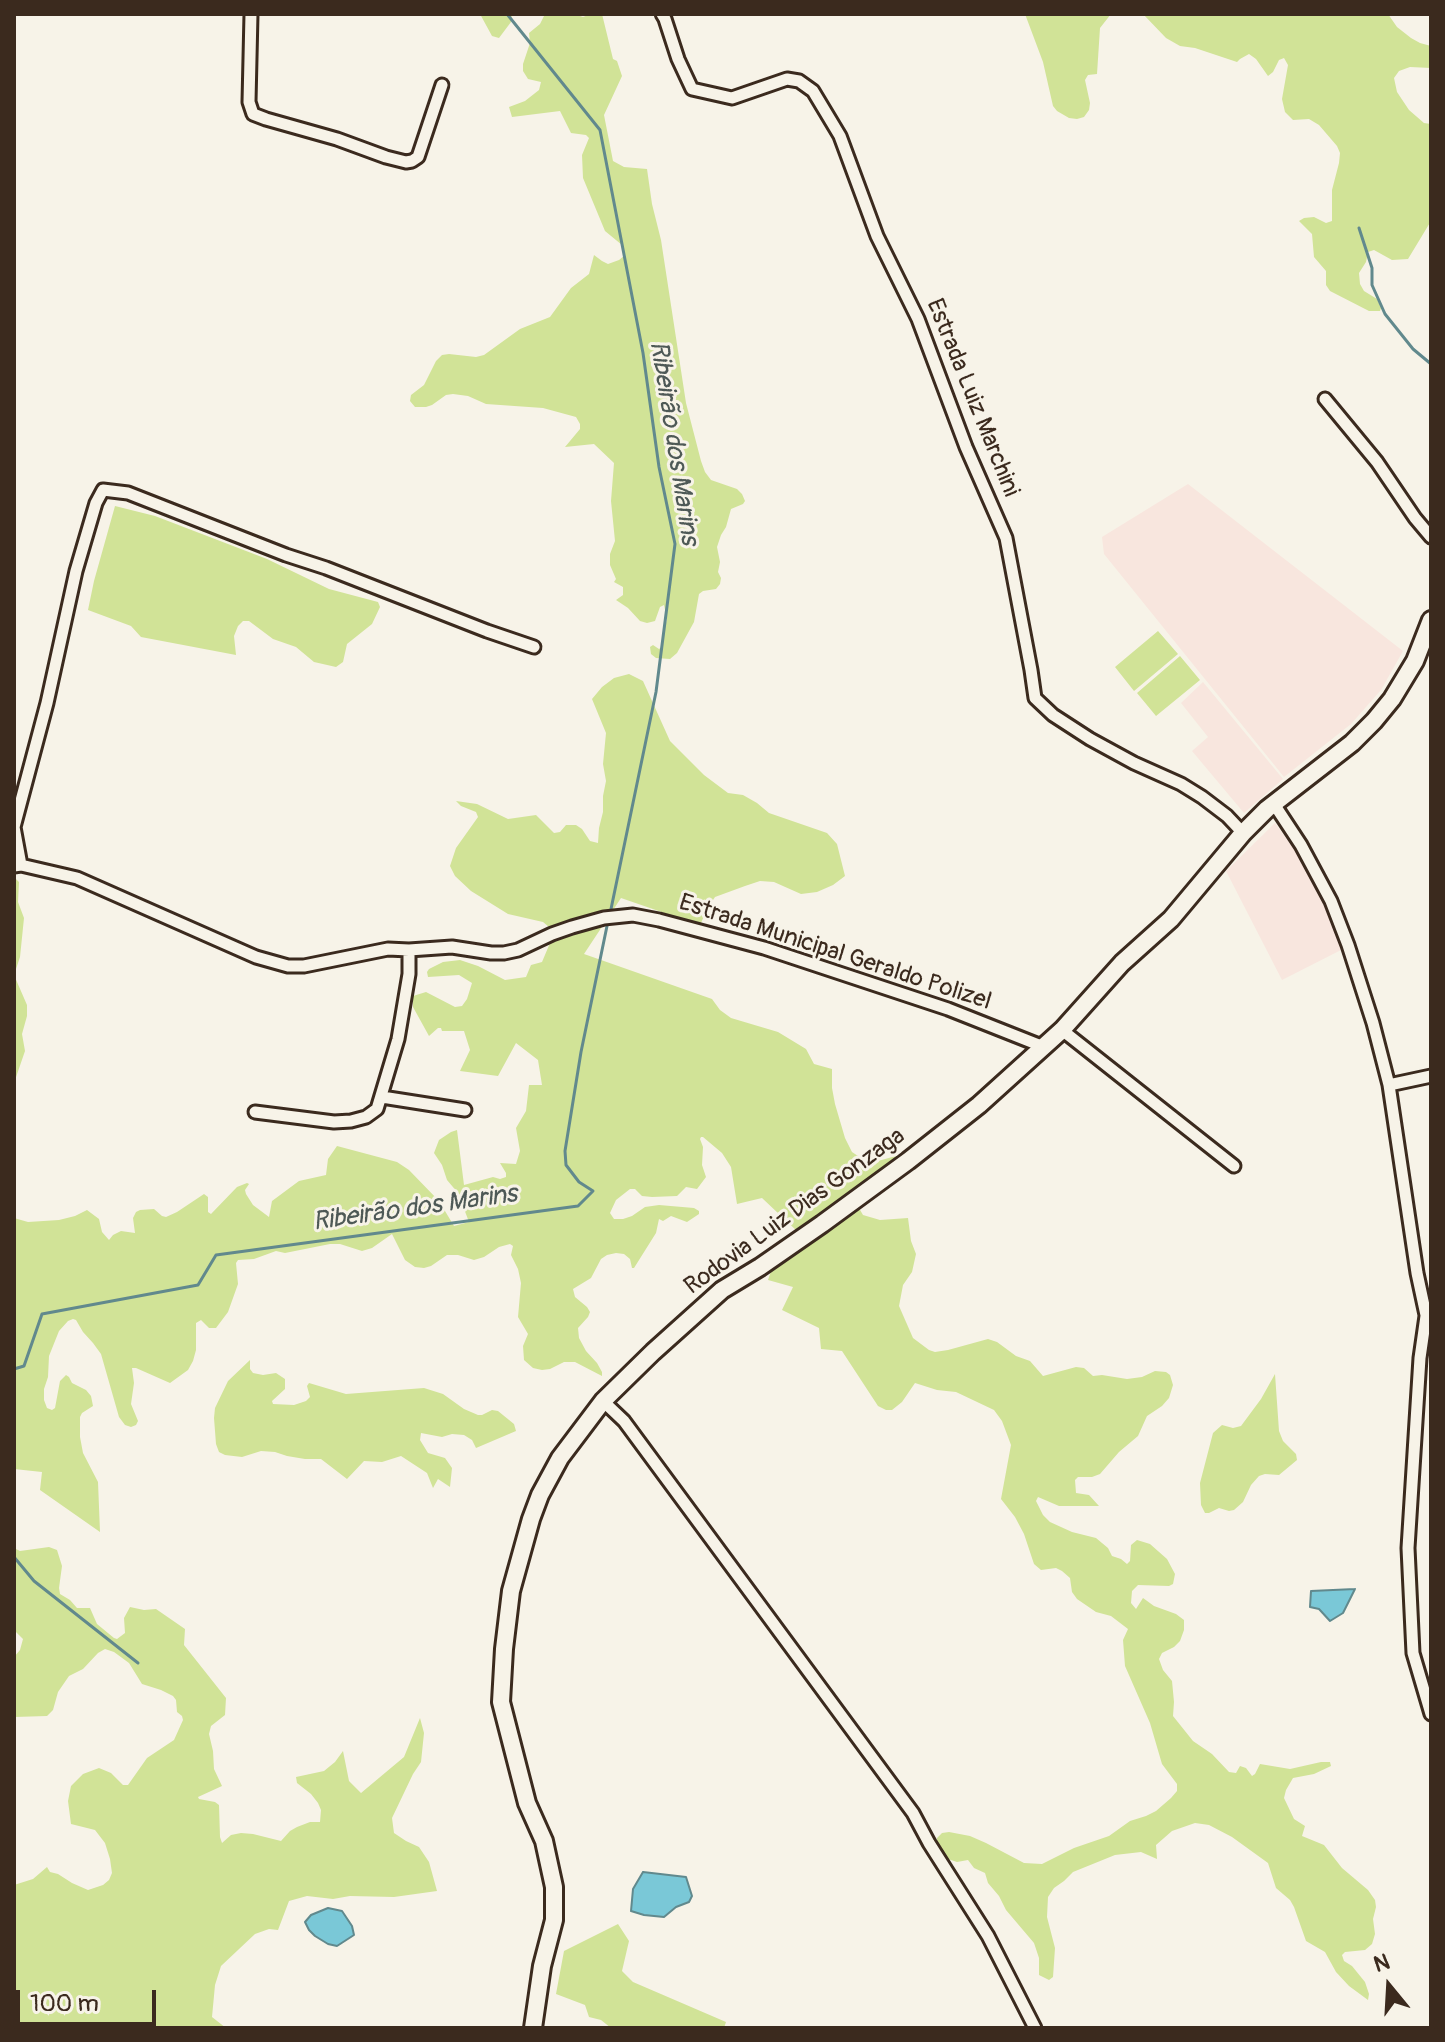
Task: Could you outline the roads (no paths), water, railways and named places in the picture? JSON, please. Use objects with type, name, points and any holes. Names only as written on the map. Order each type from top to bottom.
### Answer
[{"type":"main road","name":"Rodovia Luiz Dias Gonzaga","points":[[533,2028],[542,1966],[554,1920],[554,1887],[544,1841],[527,1803],[501,1702],[504,1649],[514,1580],[540,1495],[560,1458],[603,1401],[722,1290],[810,1233],[908,1161],[979,1105],[1062,1030],[1122,963],[1171,919],[1243,833],[1274,804],[1352,743],[1374,721],[1392,699],[1415,661],[1431,620]]},
{"type":"street","points":[[251,14],[249,102],[253,114],[266,119],[386,157],[412,161],[418,157],[442,85]]},
{"type":"street","name":"Estrada Luiz Marchini","points":[[662,14],[692,89],[732,98],[787,79],[799,81],[813,91],[840,136],[877,236],[918,319],[966,447],[1006,538],[1035,698],[1053,715],[1090,739],[1202,797],[1243,833]]},
{"type":"street","points":[[1325,399],[1377,462],[1431,537]]},
{"type":"street","points":[[17,866],[14,827],[47,703],[76,571],[96,503],[103,490],[128,493],[534,647]]},
{"type":"street","points":[[1274,804],[1301,845],[1331,901],[1373,1023],[1389,1085],[1417,1273],[1429,1320],[1420,1358],[1408,1548],[1413,1653],[1431,1714]]},
{"type":"street","name":"Estrada Municipal Geraldo Polizel","points":[[17,866],[77,878],[256,957],[288,966],[304,966],[388,949],[452,947],[504,953],[572,927],[604,918],[633,915],[764,948],[948,1009],[1044,1047]]},
{"type":"street","points":[[255,1112],[334,1122],[366,1117],[377,1109],[398,1039],[409,974],[409,950]]},
{"type":"street","points":[[1062,1030],[1234,1166]]},
{"type":"street","points":[[1389,1085],[1431,1076]]},
{"type":"street","points":[[382,1097],[465,1110]]},
{"type":"street","points":[[603,1401],[624,1421],[913,1813],[988,1936],[1035,2028]]},
{"type":"water","points":[[1355,1589],[1343,1613],[1330,1621],[1319,1609],[1310,1607],[1311,1591]]},
{"type":"water","points":[[643,1872],[686,1877],[692,1896],[689,1902],[676,1907],[664,1917],[631,1911],[633,1889]]},
{"type":"water","points":[[328,1908],[342,1911],[352,1926],[354,1935],[337,1946],[315,1936],[305,1922],[311,1915]]},
{"type":"waterway","name":"Ribeirão dos Marins","points":[[507,14],[600,130],[643,353],[659,467],[675,544],[656,692],[611,909]]},
{"type":"waterway","name":"Ribeirão dos Marins","points":[[1359,228],[1372,268],[1372,285],[1385,314],[1413,349],[1431,364]]},
{"type":"waterway","name":"Ribeirão dos Marins","points":[[14,1369],[24,1366],[42,1314],[198,1285],[216,1255],[578,1206],[593,1191],[579,1182],[566,1165],[565,1151],[581,1052],[607,926]]},
{"type":"waterway","name":"Ribeirão dos Marins","points":[[14,1557],[34,1581],[138,1663]]}]
